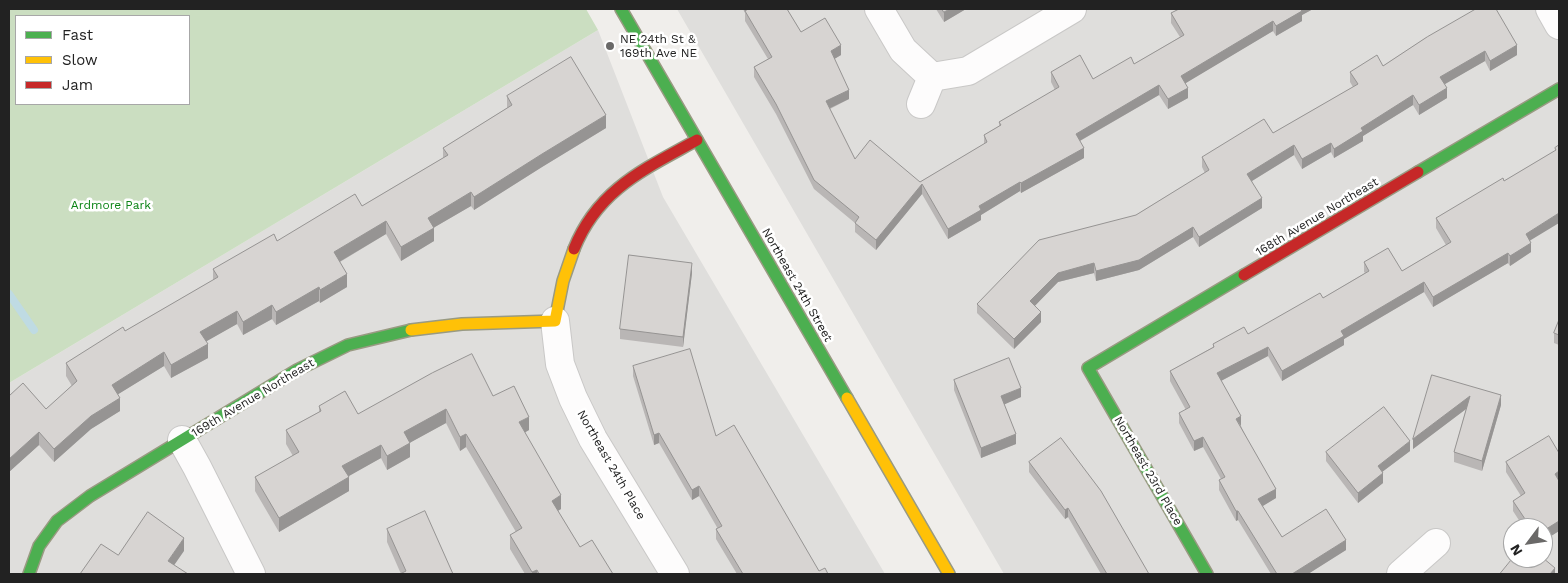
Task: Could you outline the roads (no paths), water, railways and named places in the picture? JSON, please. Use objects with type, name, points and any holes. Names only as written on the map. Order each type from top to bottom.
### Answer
[{"type":"street","name":"Northeast 24th Street","points":[[621,9],[949,574]]},
{"type":"street","points":[[879,9],[903,50],[932,76],[968,71],[1072,9]]},
{"type":"street","points":[[1550,9],[1559,25]]},
{"type":"street","points":[[921,104],[932,76]]},
{"type":"street","name":"168th Avenue Northeast","points":[[1088,368],[1559,89]]},
{"type":"street","points":[[555,321],[558,302],[570,259],[588,221],[605,199],[626,181],[697,140]]},
{"type":"street","name":"169th Avenue Northeast","points":[[29,574],[39,546],[58,521],[90,496],[297,370],[348,345],[415,329],[462,324],[555,321]]},
{"type":"street","name":"Northeast 24th Place","points":[[555,321],[560,364],[573,398],[593,439],[675,574]]},
{"type":"street","name":"Northeast 23rd Place","points":[[1088,368],[1207,574]]},
{"type":"street","points":[[182,440],[251,574]]},
{"type":"street","points":[[1401,574],[1436,543]]},
{"type":"waterway","points":[[9,294],[34,330]]},
{"type":"place","name":"NE 24th St & 169th Ave NE","points":[[610,46]]},
{"type":"park label","name":"Ardmore Park","points":[[111,205]]}]
